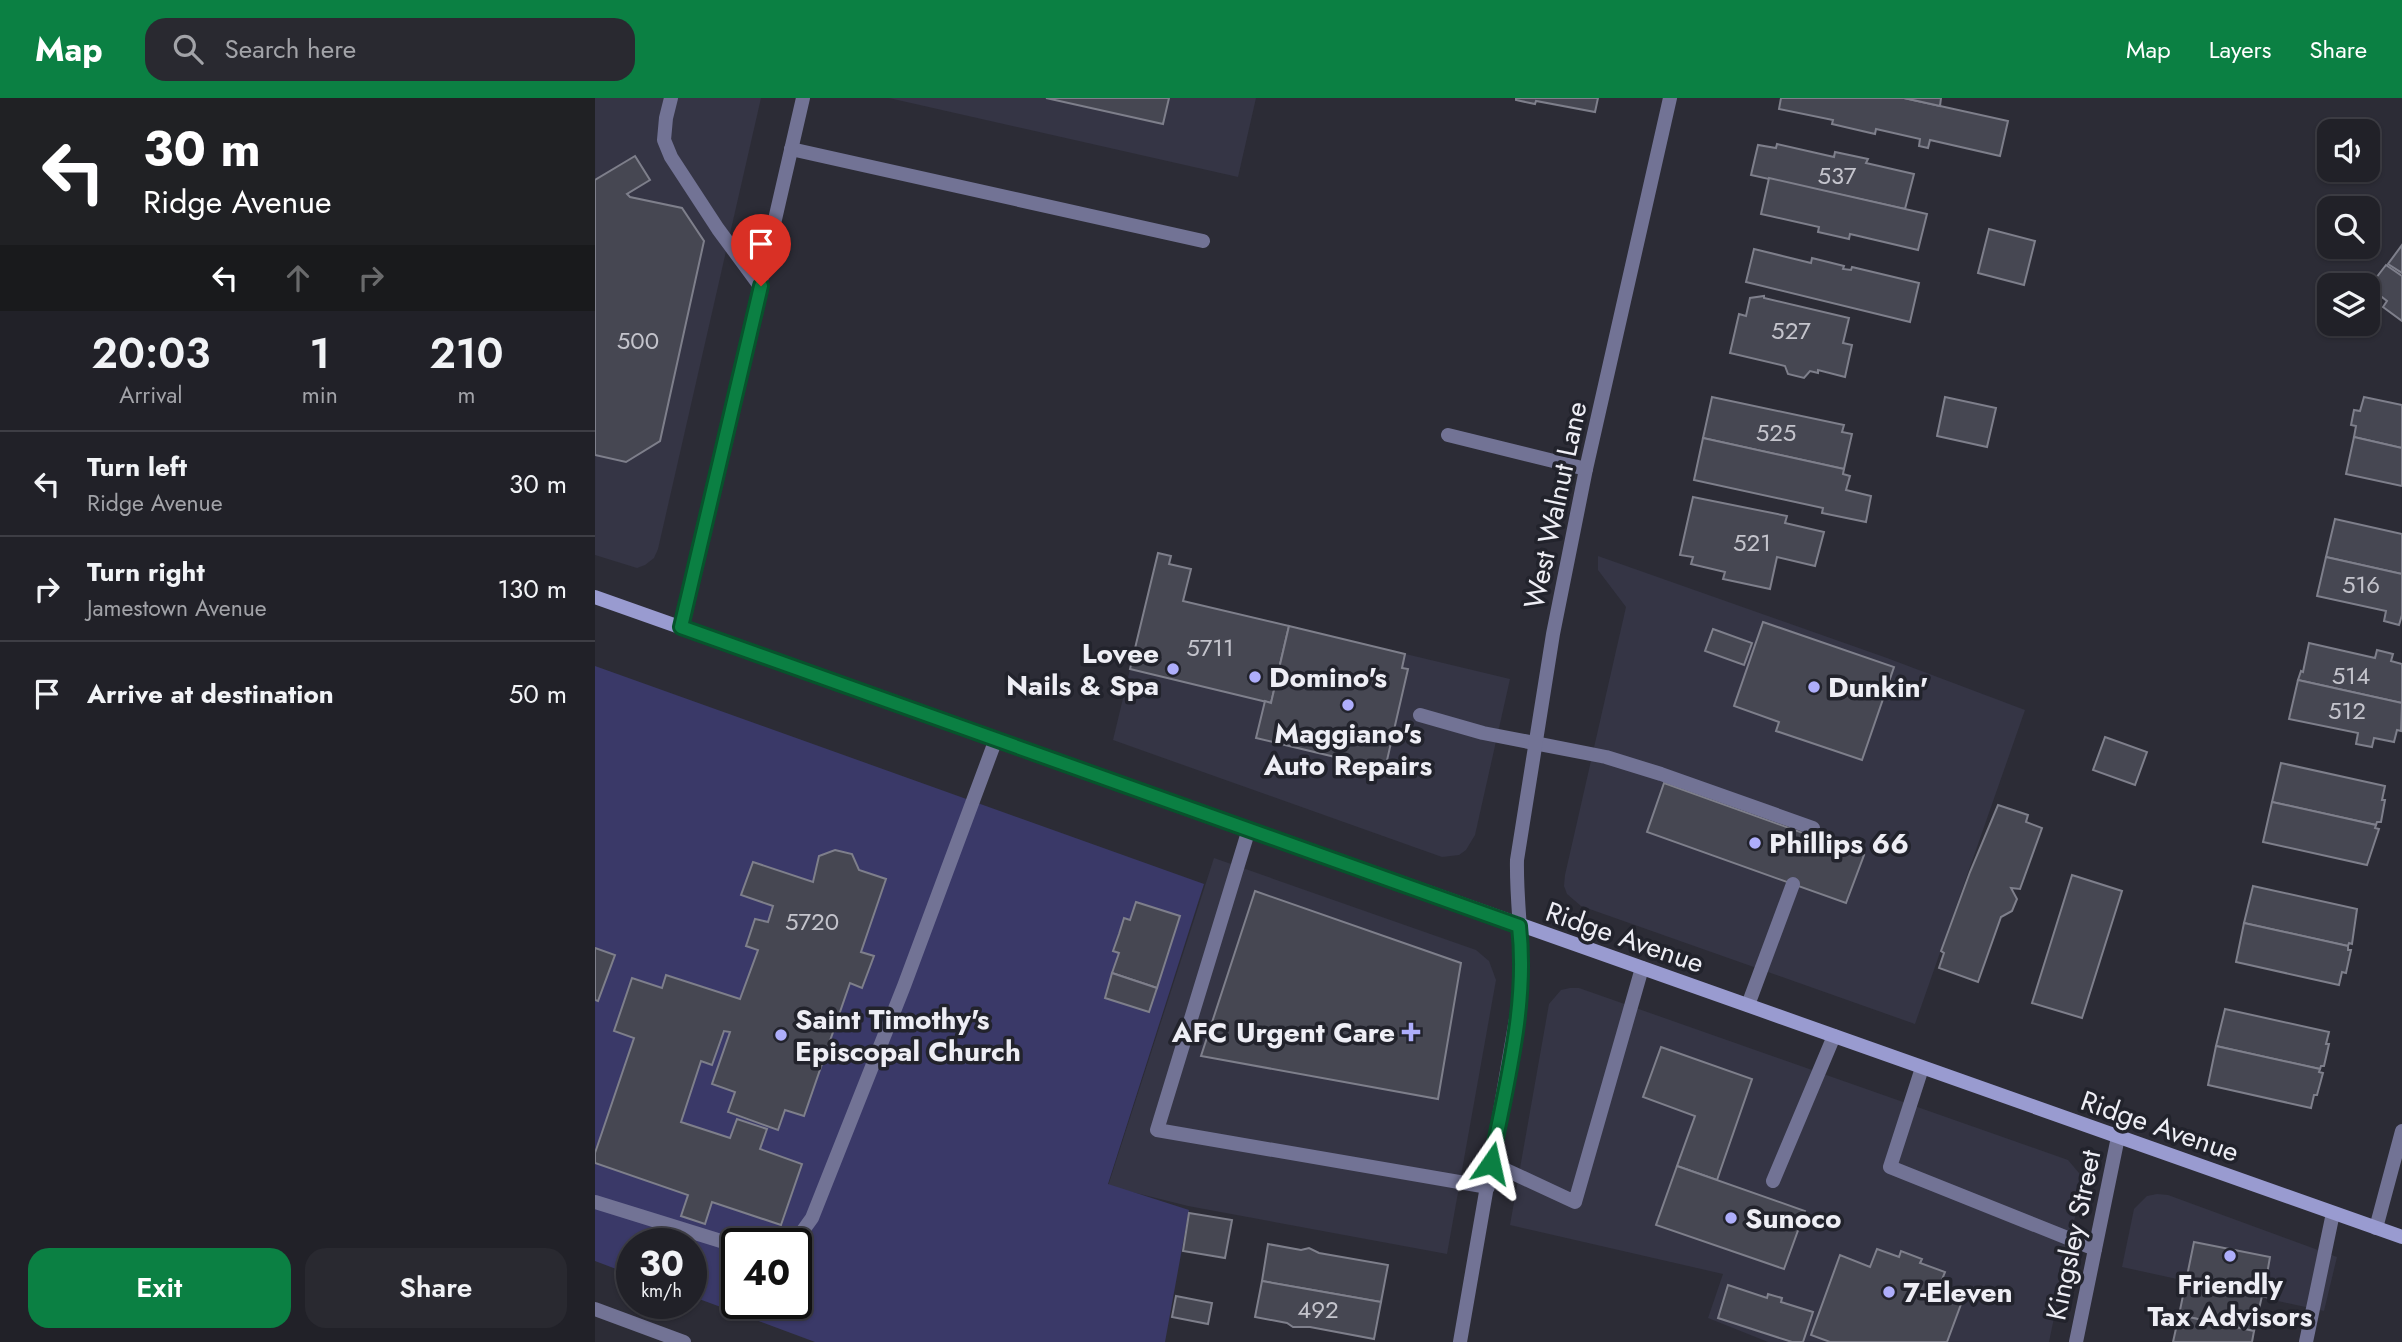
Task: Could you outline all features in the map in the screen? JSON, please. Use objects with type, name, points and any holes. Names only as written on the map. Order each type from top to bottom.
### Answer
[{"type":"main road","name":"Ridge Avenue","points":[[595,597],[2402,1237]]},
{"type":"street","points":[[671,98],[664,140],[671,157],[717,229],[761,286]]},
{"type":"street","points":[[681,627],[803,98]]},
{"type":"street","name":"West Walnut Lane","points":[[1460,1342],[1521,990],[1523,958],[1516,892],[1517,860],[1553,634],[1670,98]]},
{"type":"street","points":[[791,149],[1203,241]]},
{"type":"street","points":[[1448,435],[1587,469]]},
{"type":"street","points":[[1420,715],[1535,745],[1606,757],[1661,774],[1813,828],[1810,836]]},
{"type":"street","points":[[805,1228],[813,1218],[904,986],[996,738]]},
{"type":"street","points":[[1249,829],[1157,1130],[1488,1187]]},
{"type":"street","points":[[1748,1005],[1793,884]]},
{"type":"street","points":[[1491,1163],[1575,1202],[1642,968]]},
{"type":"street","points":[[1773,1181],[1834,1036]]},
{"type":"street","points":[[1922,1068],[1890,1167],[2095,1249]]},
{"type":"street","points":[[2376,1228],[2402,1131]]},
{"type":"street","name":"Kingsley Street","points":[[2076,1342],[2118,1137]]},
{"type":"street","points":[[595,1202],[721,1241]]},
{"type":"street","points":[[2306,1342],[2333,1213]]},
{"type":"street","points":[[595,1309],[684,1342]]},
{"type":"shaded area","points":[[595,98],[761,98],[658,549],[654,558],[637,568],[595,555]]},
{"type":"shaded area","points":[[889,98],[1256,98],[1238,177]]},
{"type":"shaded area","points":[[1158,553],[1171,556],[1169,564],[1191,569],[1184,601],[1510,679],[1475,835],[1466,850],[1459,855],[1442,857],[1113,740]]},
{"type":"shaded area","points":[[1598,556],[2025,710],[1915,1024],[1581,906],[1567,894],[1564,886],[1565,875],[1626,607],[1598,570]]},
{"type":"shaded area","points":[[595,666],[1204,884],[1108,1184],[1189,1210],[1165,1342],[815,1342],[753,1319],[812,1319],[812,1228],[721,1228],[721,1307],[707,1302],[707,1228],[616,1228],[616,1269],[595,1261],[595,1163],[688,1195],[705,1224],[712,1202],[782,1225],[802,1164],[760,1149],[766,1129],[737,1119],[730,1138],[681,1122],[701,1061],[712,1065],[724,1031],[730,1032],[713,1084],[735,1092],[728,1113],[778,1130],[785,1110],[804,1116],[850,983],[862,987],[873,957],[861,952],[886,879],[859,870],[851,854],[835,850],[819,856],[813,882],[753,862],[773,906],[768,922],[755,919],[758,950],[740,999],[667,975],[662,988],[632,978],[614,1031],[634,1038],[595,1153],[595,1000],[598,1001],[615,955],[595,948]],"holes":[[[1136,902],[1180,916],[1105,998],[1119,953],[1113,951],[1124,919],[1130,920]]]},
{"type":"shaded area","points":[[1214,858],[1476,950],[1489,961],[1496,980],[1447,1254],[1188,1206],[1108,1186]]},
{"type":"shaded area","points":[[1579,988],[2068,1160],[2079,1173],[2080,1193],[2049,1342],[1768,1342],[1708,1318],[1723,1274],[1510,1225],[1549,1004],[1561,990]]},
{"type":"shaded area","points":[[2168,1195],[2337,1257],[2324,1311],[2122,1267],[2134,1209],[2147,1196]]},
{"type":"building","points":[[1046,98],[1169,98],[1163,124]]},
{"type":"building","points":[[1516,98],[1598,98],[1595,112],[1536,101],[1535,104]]},
{"type":"building","points":[[1781,98],[1904,98],[2008,121],[2000,156],[1930,140],[1928,148],[1919,146],[1920,139],[1876,129],[1875,134],[1832,124],[1833,120],[1779,109]]},
{"type":"building","points":[[1904,98],[1941,98],[1940,106]]},
{"type":"building","points":[[1777,144],[1834,157],[1835,152],[1868,159],[1866,163],[1914,174],[1905,209],[1751,175],[1758,145],[1776,148]]},
{"type":"building","points":[[635,156],[650,180],[627,194],[630,197],[682,208],[704,241],[660,441],[626,462],[595,455],[595,180]]},
{"type":"building","points":[[1769,178],[1927,214],[1918,250],[1850,234],[1849,239],[1818,232],[1819,227],[1761,214]]},
{"type":"building","points":[[1989,229],[2035,241],[2024,285],[1978,273]]},
{"type":"building","points":[[2402,245],[2402,273],[2388,264]]},
{"type":"building","points":[[1754,249],[1811,263],[1812,258],[1844,266],[1843,269],[1851,270],[1852,267],[1919,283],[1910,322],[1746,282]]},
{"type":"building","points":[[2386,265],[2402,276],[2402,321],[2383,307],[2387,301],[2380,296],[2380,273]]},
{"type":"building","points":[[1764,296],[1849,318],[1843,343],[1852,345],[1845,377],[1818,370],[1818,373],[1810,371],[1804,378],[1788,374],[1785,366],[1730,353],[1739,314],[1746,316],[1750,298]]},
{"type":"building","points":[[1712,397],[1844,425],[1842,432],[1852,434],[1844,469],[1703,438]]},
{"type":"building","points":[[1945,397],[1996,408],[1987,447],[1937,436]]},
{"type":"building","points":[[2364,397],[2402,405],[2402,448],[2354,437],[2356,426],[2351,425],[2354,410],[2360,411]]},
{"type":"building","points":[[2354,437],[2402,448],[2402,486],[2346,474]]},
{"type":"building","points":[[1703,438],[1844,469],[1843,474],[1850,476],[1846,490],[1871,496],[1866,522],[1822,513],[1823,508],[1694,480]]},
{"type":"building","points":[[1693,497],[1787,516],[1785,523],[1824,532],[1815,566],[1777,557],[1770,589],[1723,579],[1725,572],[1691,564],[1693,557],[1680,555]]},
{"type":"building","points":[[2335,519],[2402,534],[2402,574],[2326,557]]},
{"type":"building","points":[[1158,553],[1171,556],[1169,564],[1191,569],[1183,601],[1289,626],[1271,703],[1130,669]]},
{"type":"building","points":[[2326,557],[2402,574],[2402,615],[2399,625],[2384,621],[2386,611],[2317,596]]},
{"type":"building","name":"Dunkin'","points":[[1763,622],[1894,667],[1862,760],[1776,731],[1779,722],[1734,706]]},
{"type":"building","points":[[1289,626],[1405,654],[1402,668],[1408,669],[1385,769],[1256,738],[1265,701],[1271,703]]},
{"type":"building","points":[[1713,629],[1752,643],[1744,665],[1705,651]]},
{"type":"building","points":[[2309,643],[2375,658],[2377,650],[2393,654],[2391,661],[2402,664],[2402,703],[2298,680],[2301,671],[2303,672]]},
{"type":"building","points":[[2298,680],[2402,703],[2401,731],[2397,730],[2394,742],[2374,738],[2372,747],[2356,744],[2358,733],[2289,719]]},
{"type":"building","points":[[2105,737],[2147,752],[2135,785],[2093,770]]},
{"type":"building","points":[[2281,763],[2385,786],[2381,822],[2376,825],[2272,802]]},
{"type":"building","points":[[1664,783],[1864,855],[1846,903],[1647,832]]},
{"type":"building","points":[[2272,802],[2376,825],[2375,828],[2379,829],[2367,865],[2263,842]]},
{"type":"building","points":[[1998,805],[2028,815],[2026,822],[2042,828],[2020,889],[2011,888],[2017,899],[2012,911],[2001,917],[1978,982],[1939,968],[1944,953],[1941,951]]},
{"type":"building","name":"Saint Timothy's Episcopal Church","points":[[835,850],[852,854],[859,870],[886,879],[861,952],[874,956],[862,988],[850,983],[804,1116],[785,1110],[778,1130],[728,1112],[735,1092],[712,1084],[730,1032],[724,1031],[712,1065],[701,1061],[681,1122],[730,1138],[737,1119],[767,1129],[760,1149],[802,1164],[781,1225],[712,1202],[705,1224],[681,1216],[688,1195],[595,1163],[595,1153],[634,1038],[614,1031],[632,978],[662,988],[666,975],[740,999],[758,950],[746,946],[755,919],[768,922],[773,906],[741,895],[753,862],[813,882],[819,856]]},
{"type":"building","points":[[2072,875],[2122,891],[2082,1018],[2032,1003]]},
{"type":"building","points":[[2253,886],[2357,909],[2352,944],[2349,943],[2348,946],[2244,923]]},
{"type":"building","points":[[1255,891],[1461,963],[1438,1099],[1201,1056]]},
{"type":"building","points":[[1136,902],[1180,916],[1157,988],[1112,973],[1119,953],[1113,951],[1124,918],[1130,920]]},
{"type":"building","points":[[2244,923],[2348,946],[2348,950],[2351,950],[2346,973],[2342,972],[2339,985],[2236,962]]},
{"type":"building","points":[[595,948],[615,955],[598,1001],[595,1000]]},
{"type":"building","points":[[1112,973],[1157,988],[1149,1012],[1105,998]]},
{"type":"building","points":[[2225,1009],[2329,1032],[2324,1066],[2320,1069],[2216,1046]]},
{"type":"building","points":[[2216,1046],[2320,1069],[2319,1072],[2323,1073],[2311,1108],[2208,1085]]},
{"type":"building","points":[[1661,1047],[1752,1079],[1717,1180],[1677,1166],[1695,1116],[1643,1097]]},
{"type":"building","name":"Sunoco","points":[[1677,1166],[1805,1211],[1784,1269],[1656,1225]]},
{"type":"building","points":[[1189,1213],[1232,1220],[1225,1258],[1183,1251]]},
{"type":"building","points":[[2194,1242],[2270,1257],[2266,1280],[2270,1280],[2266,1297],[2186,1281]]},
{"type":"building","points":[[1268,1244],[1301,1250],[1309,1248],[1319,1253],[1388,1265],[1381,1302],[1262,1281]]},
{"type":"building","name":"7-Eleven","points":[[1877,1249],[1899,1257],[1901,1251],[1922,1259],[1920,1263],[1945,1272],[1939,1287],[1964,1296],[1947,1342],[1830,1342],[1811,1335],[1840,1255],[1870,1267]]},
{"type":"building","points":[[1262,1281],[1381,1302],[1374,1339],[1310,1327],[1293,1327],[1287,1323],[1255,1317]]},
{"type":"building","points":[[2186,1281],[2262,1296],[2254,1331],[2179,1315]]},
{"type":"building","points":[[1728,1285],[1767,1298],[1768,1294],[1782,1298],[1781,1302],[1813,1312],[1803,1342],[1792,1342],[1718,1318]]},
{"type":"building","points":[[1176,1296],[1212,1303],[1208,1324],[1172,1317]]},
{"type":"building","points":[[2179,1315],[2254,1331],[2252,1342],[2173,1342]]},
{"type":"place","name":"Lovee Nails & Spa","points":[[1173,669]]},
{"type":"place","name":"Domino's","points":[[1255,677]]},
{"type":"place","name":"Dunkin'","points":[[1814,687]]},
{"type":"place","name":"Maggiano's Auto Repairs","points":[[1348,705]]},
{"type":"place","name":"Phillips 66","points":[[1755,843]]},
{"type":"place","name":"AFC Urgent Care","points":[[1411,1032]]},
{"type":"place","name":"Saint Timothy's Episcopal Church","points":[[781,1035]]},
{"type":"place","name":"Sunoco","points":[[1731,1218]]},
{"type":"place","name":"Friendly Tax Advisors","points":[[2230,1256]]},
{"type":"place","name":"7-Eleven","points":[[1889,1292]]},
{"type":"route","points":[[761,286],[681,627],[1519,926],[1523,958],[1521,990],[1491,1163]]}]
